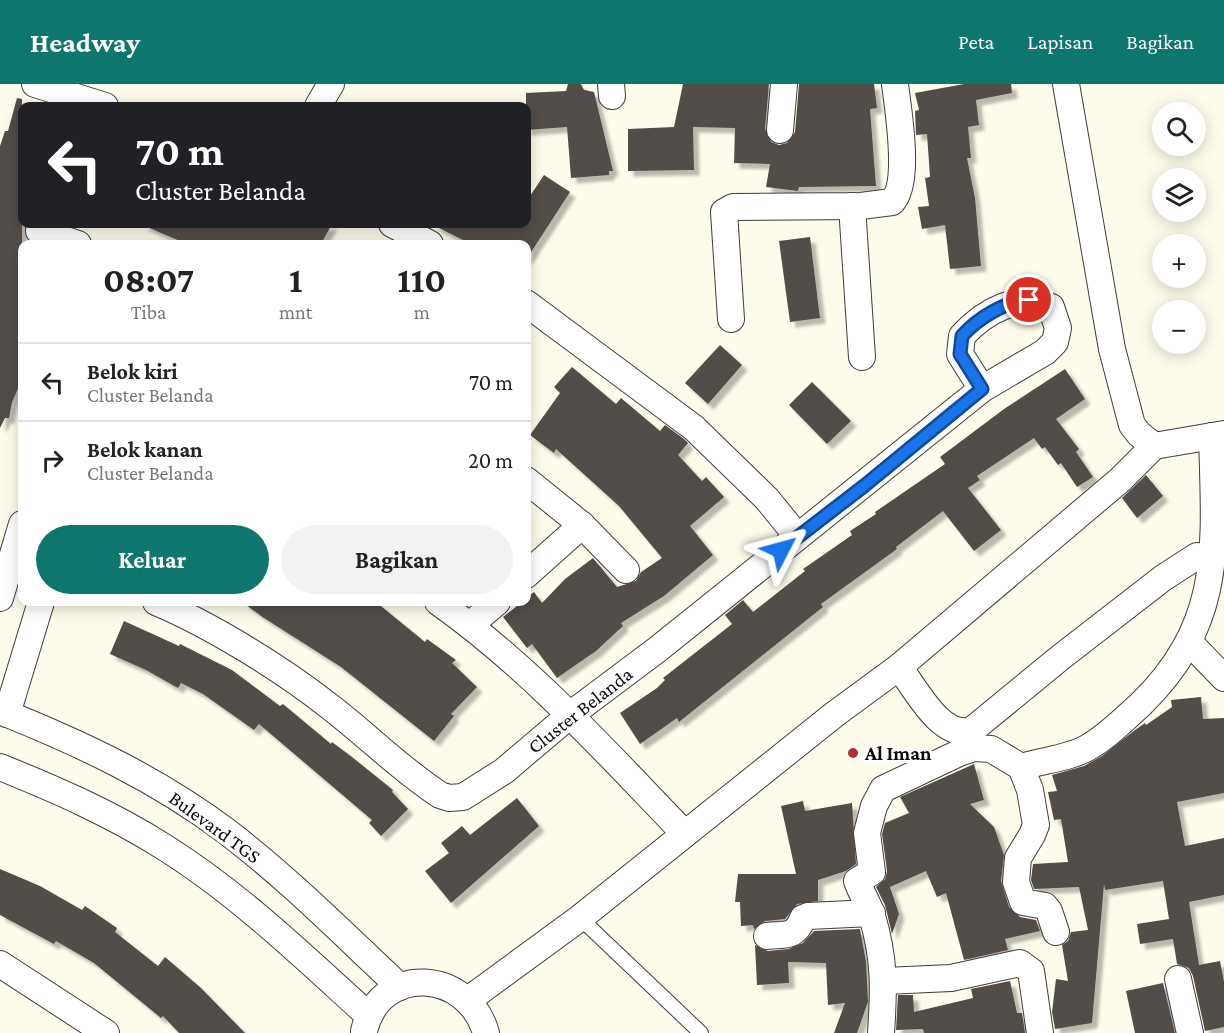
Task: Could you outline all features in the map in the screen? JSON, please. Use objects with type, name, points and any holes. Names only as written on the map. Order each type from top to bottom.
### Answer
[{"type":"street","points":[[34,84],[92,102]]},
{"type":"street","points":[[320,102],[331,84]]},
{"type":"street","points":[[780,130],[784,84]]},
{"type":"street","points":[[731,319],[724,212],[727,208],[886,205],[898,193],[901,159],[895,84]]},
{"type":"street","points":[[1066,84],[1112,349],[1132,425],[1138,434],[1154,446]]},
{"type":"street","points":[[852,206],[862,357]]},
{"type":"street","points":[[39,231],[66,240]]},
{"type":"street","points":[[399,233],[419,240]]},
{"type":"street","points":[[531,306],[694,428],[767,500],[798,536]]},
{"type":"street","name":"Cluster Belanda","points":[[187,608],[313,694],[429,788],[448,798],[463,797],[480,789],[570,715],[658,649],[864,486],[982,389]]},
{"type":"street","points":[[468,1000],[580,918],[835,714],[899,668],[1120,480],[1154,446],[1218,435],[1211,580],[1208,602],[1191,644],[1164,681],[1103,737],[1069,756],[1021,767]]},
{"type":"street","points":[[531,484],[582,525],[626,570]]},
{"type":"street","points":[[531,571],[582,525]]},
{"type":"street","points":[[0,598],[16,536]]},
{"type":"street","points":[[899,668],[944,726],[960,733],[972,730],[1163,578],[1197,556]]},
{"type":"street","points":[[4,713],[40,606]]},
{"type":"street","points":[[444,606],[470,625],[570,715],[686,834]]},
{"type":"street","points":[[470,625],[492,606]]},
{"type":"street","points":[[1191,644],[1224,678]]},
{"type":"street","name":"Bulevard TGS","points":[[4,713],[123,765],[225,831],[278,875],[400,987]]},
{"type":"street","points":[[881,1033],[885,981],[872,913],[857,881],[872,872],[867,833],[874,806],[883,789],[974,748],[991,749],[1021,767],[1030,790],[1036,825],[1018,858],[1018,893],[1023,902],[1040,903],[1049,911],[1056,932]]},
{"type":"street","points":[[0,767],[86,803],[166,848],[270,927],[366,1025],[377,1004],[400,987],[424,982],[436,983],[453,989],[468,1000],[482,1021],[486,1033]]},
{"type":"street","points":[[767,936],[792,934],[799,930],[803,918],[808,916],[872,913]]},
{"type":"street","points":[[885,981],[951,978],[1020,963],[1031,971],[1040,1033]]},
{"type":"street","points":[[0,964],[98,1030]]},
{"type":"street","points":[[1179,979],[1190,1033]]},
{"type":"lane","points":[[580,918],[701,1033]]},
{"type":"building","points":[[568,84],[581,84],[584,90],[594,92],[613,171],[609,171],[609,175],[571,178],[567,127],[531,130],[531,102],[526,102],[526,93],[566,91]]},
{"type":"building","points":[[683,84],[769,84],[765,129],[771,142],[779,145],[787,143],[795,132],[799,84],[874,84],[877,108],[870,109],[876,186],[799,187],[798,191],[766,187],[770,164],[734,163],[735,128],[693,127],[694,170],[628,171],[628,129],[674,127]]},
{"type":"building","points":[[964,84],[1011,84],[1012,93],[976,100],[979,125],[968,127],[971,158],[967,158],[975,198],[981,266],[950,269],[945,225],[922,229],[918,207],[929,206],[925,178],[930,177],[927,134],[916,135],[915,111],[919,110],[915,93]]},
{"type":"building","points":[[17,98],[22,99],[22,102],[18,102],[18,228],[22,228],[22,240],[18,240],[18,389],[12,402],[9,418],[5,418],[0,428],[0,146],[5,131],[8,131]]},
{"type":"building","points":[[544,175],[570,192],[531,252],[531,240],[463,240],[439,228],[531,228],[531,194]]},
{"type":"building","points":[[149,228],[330,228],[323,240],[178,240]]},
{"type":"building","points":[[810,237],[820,318],[790,322],[779,241]]},
{"type":"building","points":[[720,345],[742,365],[708,404],[685,383]]},
{"type":"building","points":[[572,367],[616,404],[621,398],[660,431],[665,425],[688,443],[678,455],[702,481],[706,477],[724,497],[690,526],[713,555],[664,596],[621,623],[623,626],[596,651],[557,678],[532,644],[527,648],[503,617],[517,606],[531,606],[531,594],[534,592],[542,603],[565,579],[593,558],[617,587],[636,581],[641,572],[662,558],[619,506],[556,449],[554,453],[531,436],[560,393],[554,387]]},
{"type":"building","points":[[1065,369],[1085,399],[1056,419],[1079,449],[1076,452],[1093,477],[1077,487],[1061,463],[1058,465],[1045,447],[1042,449],[1034,438],[977,476],[980,480],[968,488],[1001,530],[974,551],[943,511],[896,547],[897,549],[821,604],[823,607],[679,722],[677,718],[640,744],[620,713],[657,688],[665,680],[663,678],[732,624],[725,615],[743,600],[753,612],[805,571],[803,569],[852,535],[850,531],[945,464],[940,457],[1004,409]]},
{"type":"building","points":[[812,382],[851,421],[827,444],[789,405]]},
{"type":"building","points":[[1146,475],[1163,496],[1137,518],[1122,498]]},
{"type":"building","points":[[248,606],[381,606],[425,642],[427,639],[456,660],[452,663],[477,687],[451,714],[454,716],[434,741],[341,667]]},
{"type":"building","points":[[124,621],[179,646],[180,644],[232,670],[280,706],[283,704],[331,744],[332,742],[352,757],[393,790],[392,792],[408,809],[381,836],[369,823],[372,820],[259,724],[254,730],[203,694],[181,683],[178,688],[110,654]]},
{"type":"building","points":[[1201,697],[1203,719],[1224,718],[1224,793],[1177,802],[1185,846],[1224,838],[1224,895],[1189,902],[1199,965],[1220,961],[1224,982],[1224,1027],[1205,1031],[1193,976],[1189,968],[1177,964],[1173,939],[1140,944],[1137,924],[1169,919],[1163,881],[1105,890],[1104,884],[1092,1023],[1055,1029],[1052,1012],[1056,979],[1068,981],[1062,945],[1068,941],[1071,932],[1088,930],[1079,887],[1034,889],[1031,880],[1033,864],[1068,862],[1061,819],[1054,820],[1048,792],[1057,791],[1052,775],[1084,766],[1102,756],[1145,723],[1146,725],[1172,707],[1171,700]]},
{"type":"building","points":[[974,764],[984,800],[970,804],[994,827],[1004,855],[1001,881],[1009,907],[1020,917],[1036,920],[1040,931],[1005,939],[1008,950],[964,960],[946,893],[937,897],[926,871],[890,887],[899,914],[892,934],[885,905],[876,887],[885,879],[887,871],[882,834],[885,823],[909,813],[900,797]]},
{"type":"building","points":[[517,798],[539,826],[451,903],[425,871],[449,853],[441,843],[462,826],[470,835]]},
{"type":"building","points":[[803,801],[805,811],[852,803],[856,864],[846,871],[818,880],[818,901],[797,904],[785,919],[765,921],[754,929],[753,925],[741,926],[740,902],[735,902],[738,874],[796,874],[781,806]]},
{"type":"building","points":[[0,869],[40,886],[82,910],[85,906],[117,928],[115,932],[158,966],[165,957],[201,988],[245,1033],[179,1033],[163,1016],[161,1018],[94,963],[56,941],[54,944],[0,915]]},
{"type":"building","points":[[860,929],[866,962],[868,1002],[857,1033],[834,1033],[845,1003],[828,1005],[826,963],[788,962],[789,983],[757,985],[755,945],[768,951],[788,949],[803,943],[814,931]]},
{"type":"building","points":[[1010,981],[1017,1013],[1022,1013],[1025,1033],[924,1033],[923,1029],[896,1030],[898,995],[913,995],[914,1012],[973,998],[971,989]]},
{"type":"building","points":[[1163,983],[1175,1033],[1135,1033],[1126,991]]},
{"type":"place","name":"Al Iman","points":[[853,753]]},
{"type":"route","points":[[781,550],[864,486],[982,389],[960,354],[962,336],[982,320],[1013,302],[1029,300]]}]
